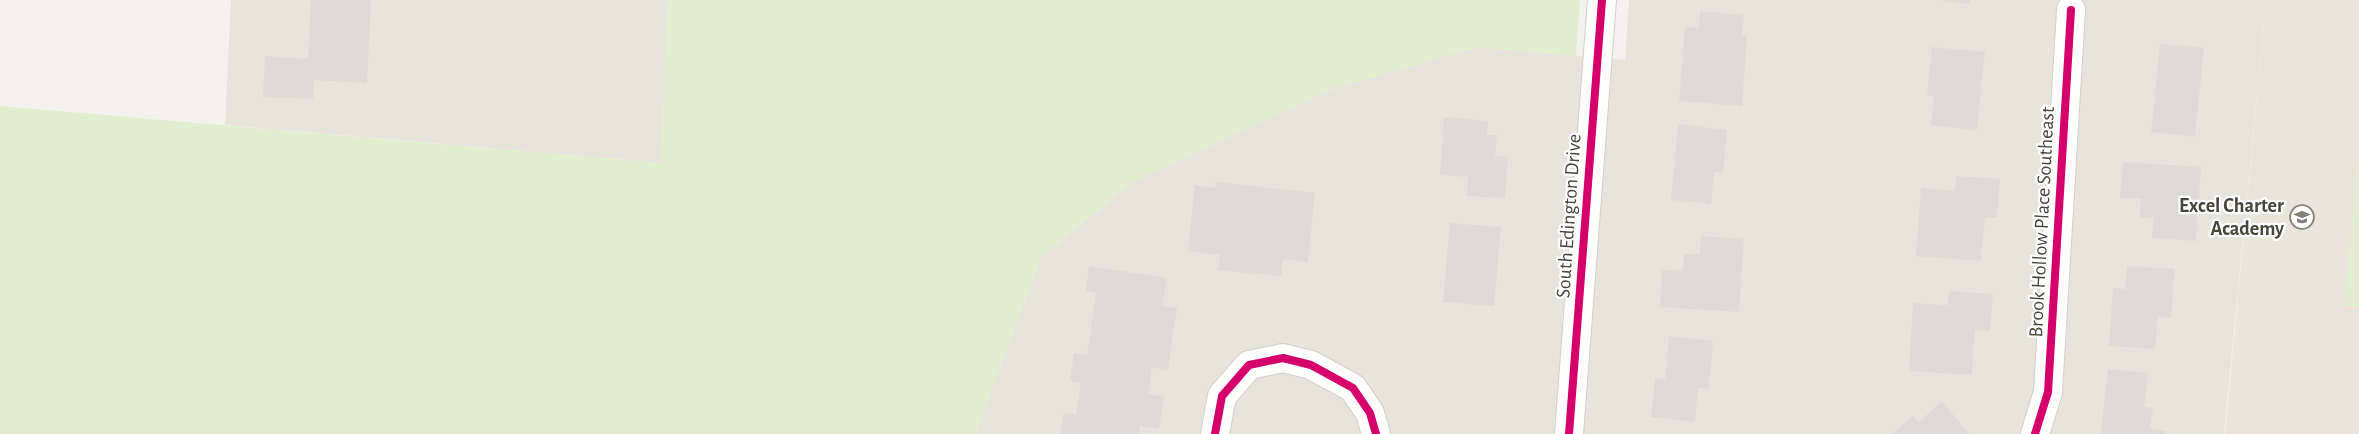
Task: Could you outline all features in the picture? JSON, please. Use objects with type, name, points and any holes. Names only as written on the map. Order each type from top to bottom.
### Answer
[{"type":"street","name":"South Edington Drive","points":[[1569,434],[1602,0]]},
{"type":"street","name":"Brook Hollow Place Southeast","points":[[2036,434],[2048,392],[2071,10]]},
{"type":"street","points":[[1215,434],[1222,396],[1250,365],[1283,358],[1311,365],[1353,388],[1370,413],[1376,434]]},
{"type":"shaded area","points":[[231,0],[668,0],[661,163],[225,125]]},
{"type":"shaded area","points":[[1629,0],[2266,0],[2224,434],[975,434],[1041,257],[1131,183],[1332,89],[1476,47],[1625,60]]},
{"type":"shaded area","name":"Excel Charter Academy","points":[[2266,0],[2359,0],[2359,434],[2225,434]]},
{"type":"green space","points":[[668,0],[1580,0],[1576,56],[1476,47],[1332,89],[1131,183],[1041,257],[975,434],[0,434],[0,106],[660,163]]},
{"type":"green space","points":[[2359,161],[2359,307],[2344,306]]},
{"type":"building","points":[[311,0],[371,0],[367,83],[314,80],[313,99],[263,97],[265,56],[308,59]]},
{"type":"building","points":[[1937,0],[1970,0],[1969,4]]},
{"type":"building","points":[[1700,11],[1744,15],[1742,35],[1747,35],[1742,106],[1679,101],[1685,27],[1699,28]]},
{"type":"building","points":[[2160,44],[2204,48],[2195,137],[2151,132]]},
{"type":"building","points":[[1932,47],[1985,52],[1977,130],[1931,125],[1934,96],[1927,96]]},
{"type":"building","points":[[1444,117],[1488,121],[1487,135],[1497,135],[1495,156],[1508,157],[1505,198],[1467,196],[1468,177],[1440,175]]},
{"type":"building","points":[[1678,124],[1727,130],[1723,173],[1714,172],[1711,204],[1671,200]]},
{"type":"building","points":[[2123,162],[2201,167],[2196,241],[2152,238],[2154,218],[2140,217],[2141,199],[2120,198]]},
{"type":"building","points":[[1956,176],[2000,179],[1997,218],[1985,217],[1981,261],[1916,256],[1921,188],[1955,191]]},
{"type":"building","points":[[1216,182],[1315,193],[1308,262],[1283,259],[1281,276],[1218,270],[1220,255],[1188,251],[1195,185],[1215,188]]},
{"type":"building","points":[[1450,223],[1501,227],[1494,306],[1443,302]]},
{"type":"building","points":[[1701,236],[1744,239],[1739,312],[1660,307],[1662,270],[1683,271],[1684,254],[1700,255]]},
{"type":"building","points":[[1089,266],[1167,278],[1162,306],[1177,308],[1168,370],[1152,367],[1148,394],[1164,397],[1159,429],[1140,426],[1139,434],[1060,434],[1064,413],[1076,415],[1081,383],[1070,381],[1074,353],[1087,355],[1096,293],[1086,291]]},
{"type":"building","points":[[2127,266],[2175,269],[2171,318],[2158,317],[2155,349],[2109,346],[2113,288],[2125,289]]},
{"type":"building","points":[[1949,291],[1993,294],[1990,331],[1975,330],[1972,375],[1909,371],[1913,303],[1948,305]]},
{"type":"building","points":[[1669,336],[1713,341],[1709,389],[1698,388],[1695,422],[1651,417],[1655,378],[1665,379]]},
{"type":"building","points":[[2108,369],[2148,373],[2144,407],[2153,408],[2150,429],[2166,431],[2165,434],[2101,434]]},
{"type":"building","points":[[1942,401],[1969,434],[1892,434],[1913,416],[1919,422]]},
{"type":"cycle path","points":[[1569,434],[1602,0]]},
{"type":"cycle path","points":[[2035,434],[2048,392],[2071,10]]},
{"type":"cycle path","points":[[1215,434],[1222,396],[1249,365],[1283,358],[1311,365],[1353,388],[1370,413],[1376,434]]},
{"type":"place","name":"Excel Charter Academy","points":[[2302,217]]}]
